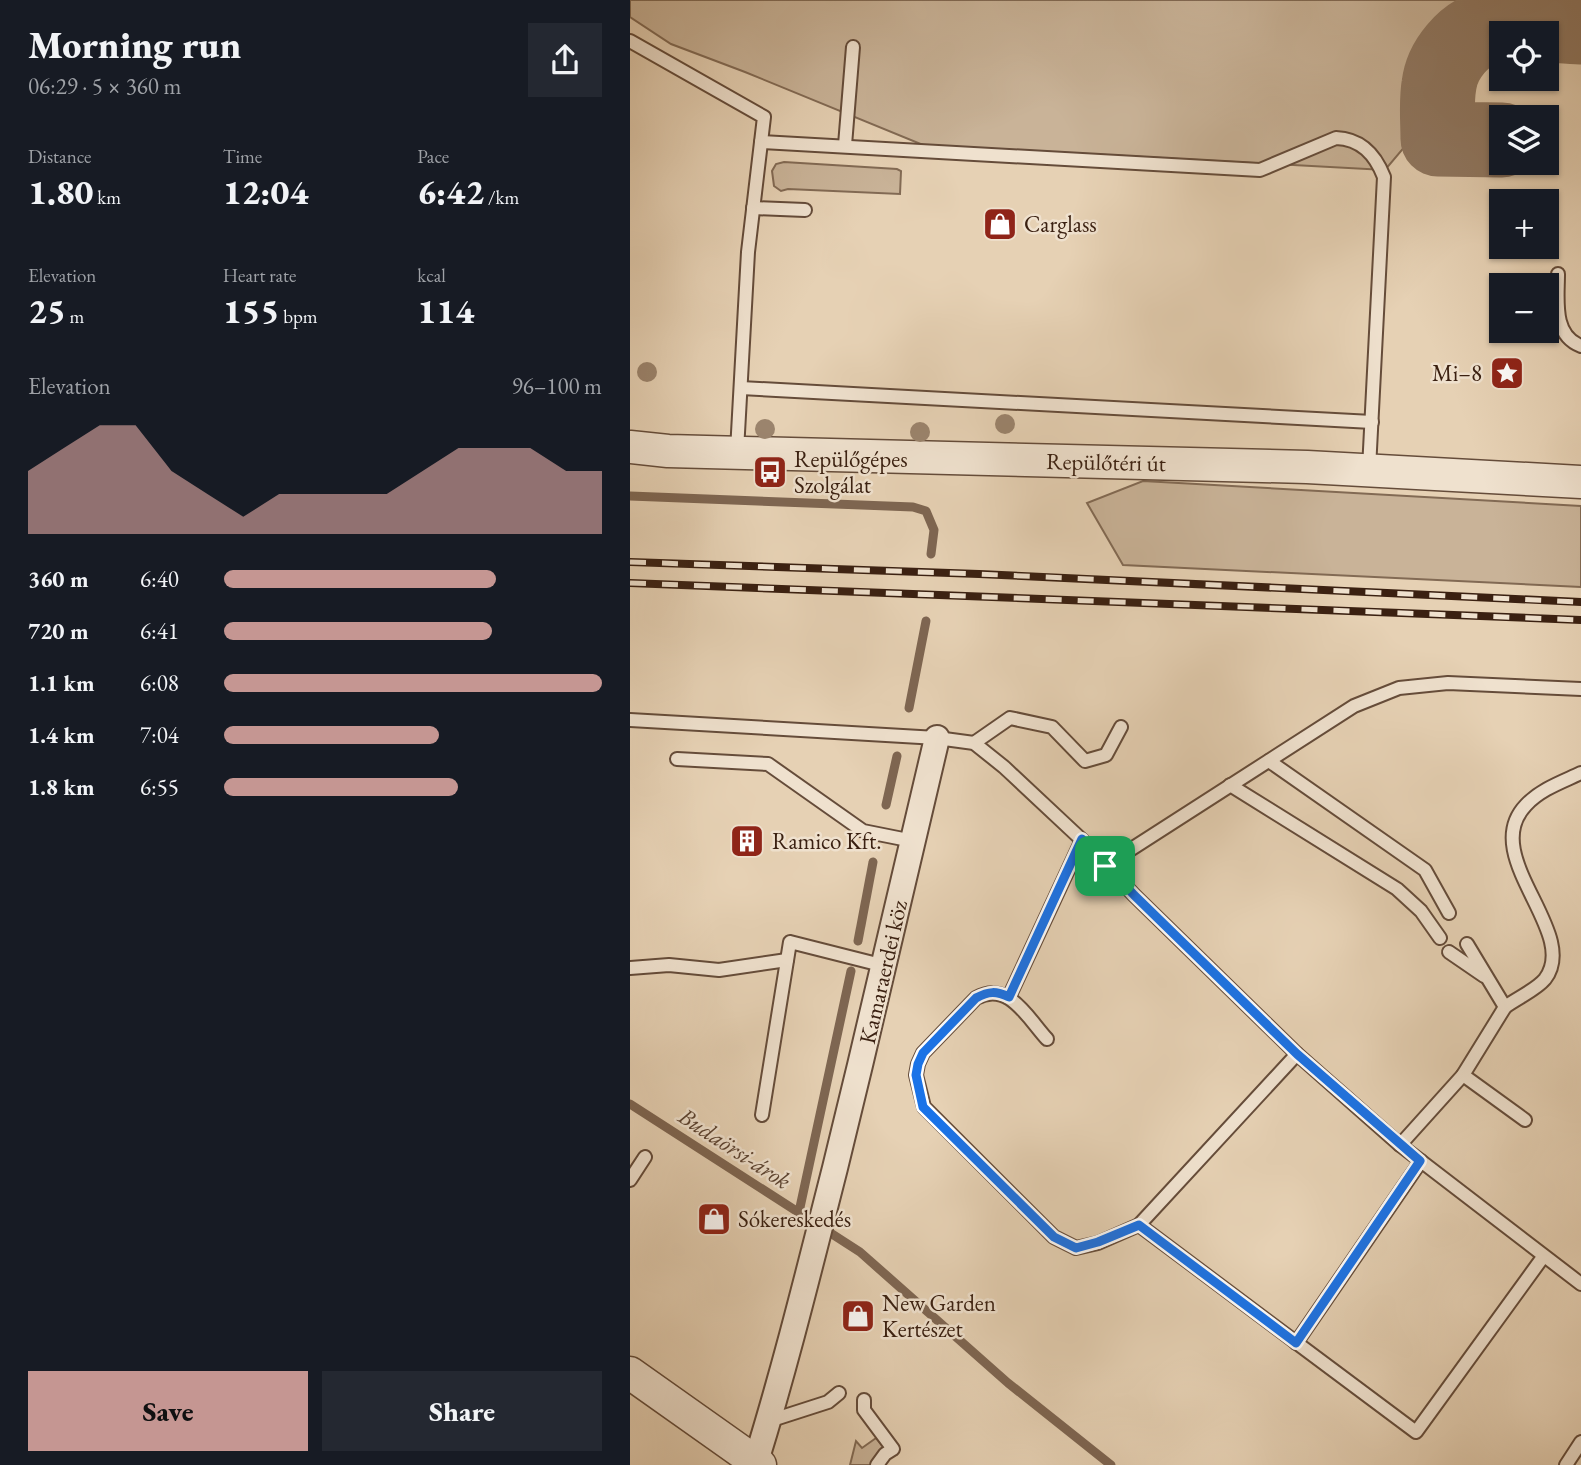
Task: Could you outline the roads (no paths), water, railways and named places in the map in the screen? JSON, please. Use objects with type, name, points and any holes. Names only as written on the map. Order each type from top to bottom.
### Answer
[{"type":"street","name":"Repülőtéri út","points":[[630,447],[668,451],[1369,470],[1581,482]]},
{"type":"street","name":"Kamaraerdei köz","points":[[769,1421],[885,966],[937,738]]},
{"type":"street","points":[[630,1373],[758,1463],[769,1421]]},
{"type":"lane","points":[[630,41],[764,117],[748,252],[737,453]]},
{"type":"lane","points":[[845,145],[853,47]]},
{"type":"lane","points":[[761,142],[1260,170],[1336,138],[1359,143],[1373,157],[1384,177],[1369,470]]},
{"type":"lane","points":[[752,208],[805,211]]},
{"type":"lane","points":[[1559,318],[1570,342],[1581,346]]},
{"type":"lane","points":[[741,388],[1372,422]]},
{"type":"lane","points":[[1105,866],[1354,706],[1399,688],[1448,683],[1581,689]]},
{"type":"lane","points":[[974,743],[1010,718],[1052,727],[1084,761],[1106,755],[1121,727]]},
{"type":"lane","points":[[630,720],[937,738],[974,743],[1082,839],[1105,866],[1297,1054],[1400,1145],[1581,1284]]},
{"type":"lane","points":[[677,759],[768,764],[863,831],[914,841]]},
{"type":"lane","points":[[1269,761],[1425,870],[1449,913]]},
{"type":"lane","points":[[1400,1145],[1463,1075],[1505,1007],[1546,979],[1556,954],[1551,930],[1518,862],[1513,847],[1514,828],[1523,807],[1539,792],[1581,772]]},
{"type":"lane","points":[[1230,785],[1397,889],[1414,903],[1440,937]]},
{"type":"lane","points":[[1009,997],[1082,839]]},
{"type":"lane","points":[[1414,903],[1436,889]]},
{"type":"lane","points":[[762,1115],[790,942],[885,966]]},
{"type":"lane","points":[[1468,944],[1505,1007]]},
{"type":"lane","points":[[1449,952],[1489,980]]},
{"type":"lane","points":[[630,968],[669,965],[719,970],[787,960]]},
{"type":"lane","points":[[1047,1039],[1009,997],[999,992],[986,992],[976,998],[923,1053],[916,1075],[923,1107],[1054,1237],[1076,1248],[1139,1225],[1297,1054]]},
{"type":"lane","points":[[1463,1075],[1525,1119]]},
{"type":"lane","points":[[630,1180],[645,1157]]},
{"type":"lane","points":[[1296,1343],[1420,1161]]},
{"type":"lane","points":[[1139,1225],[1416,1432],[1543,1257]]},
{"type":"lane","points":[[769,1421],[828,1402],[839,1394]]},
{"type":"lane","points":[[864,1400],[864,1410],[893,1449],[884,1454],[877,1465]]},
{"type":"lane","points":[[1566,1465],[1581,1442]]},
{"type":"waterway","points":[[630,496],[913,507],[926,511],[934,530],[931,554]]},
{"type":"waterway","points":[[909,708],[926,621]]},
{"type":"waterway","points":[[886,805],[897,756]]},
{"type":"waterway","points":[[858,941],[873,862]]},
{"type":"waterway","points":[[799,1212],[851,971]]},
{"type":"waterway","name":"Budaörsi-árok","points":[[630,1104],[860,1252],[1008,1383],[1111,1465]]},
{"type":"railway","points":[[630,562],[979,574],[1581,602]]},
{"type":"railway","points":[[630,583],[1581,620]]},
{"type":"place","name":"Carglass","points":[[1000,224]]},
{"type":"place","name":"Mi–8","points":[[1507,373]]},
{"type":"place","name":"Repülőgépes Szolgálat","points":[[770,472]]},
{"type":"place","name":"Ramico Kft.","points":[[747,841]]},
{"type":"place","name":"Sókereskedés","points":[[714,1219]]},
{"type":"place","name":"New Garden Kertészet","points":[[858,1316]]}]
